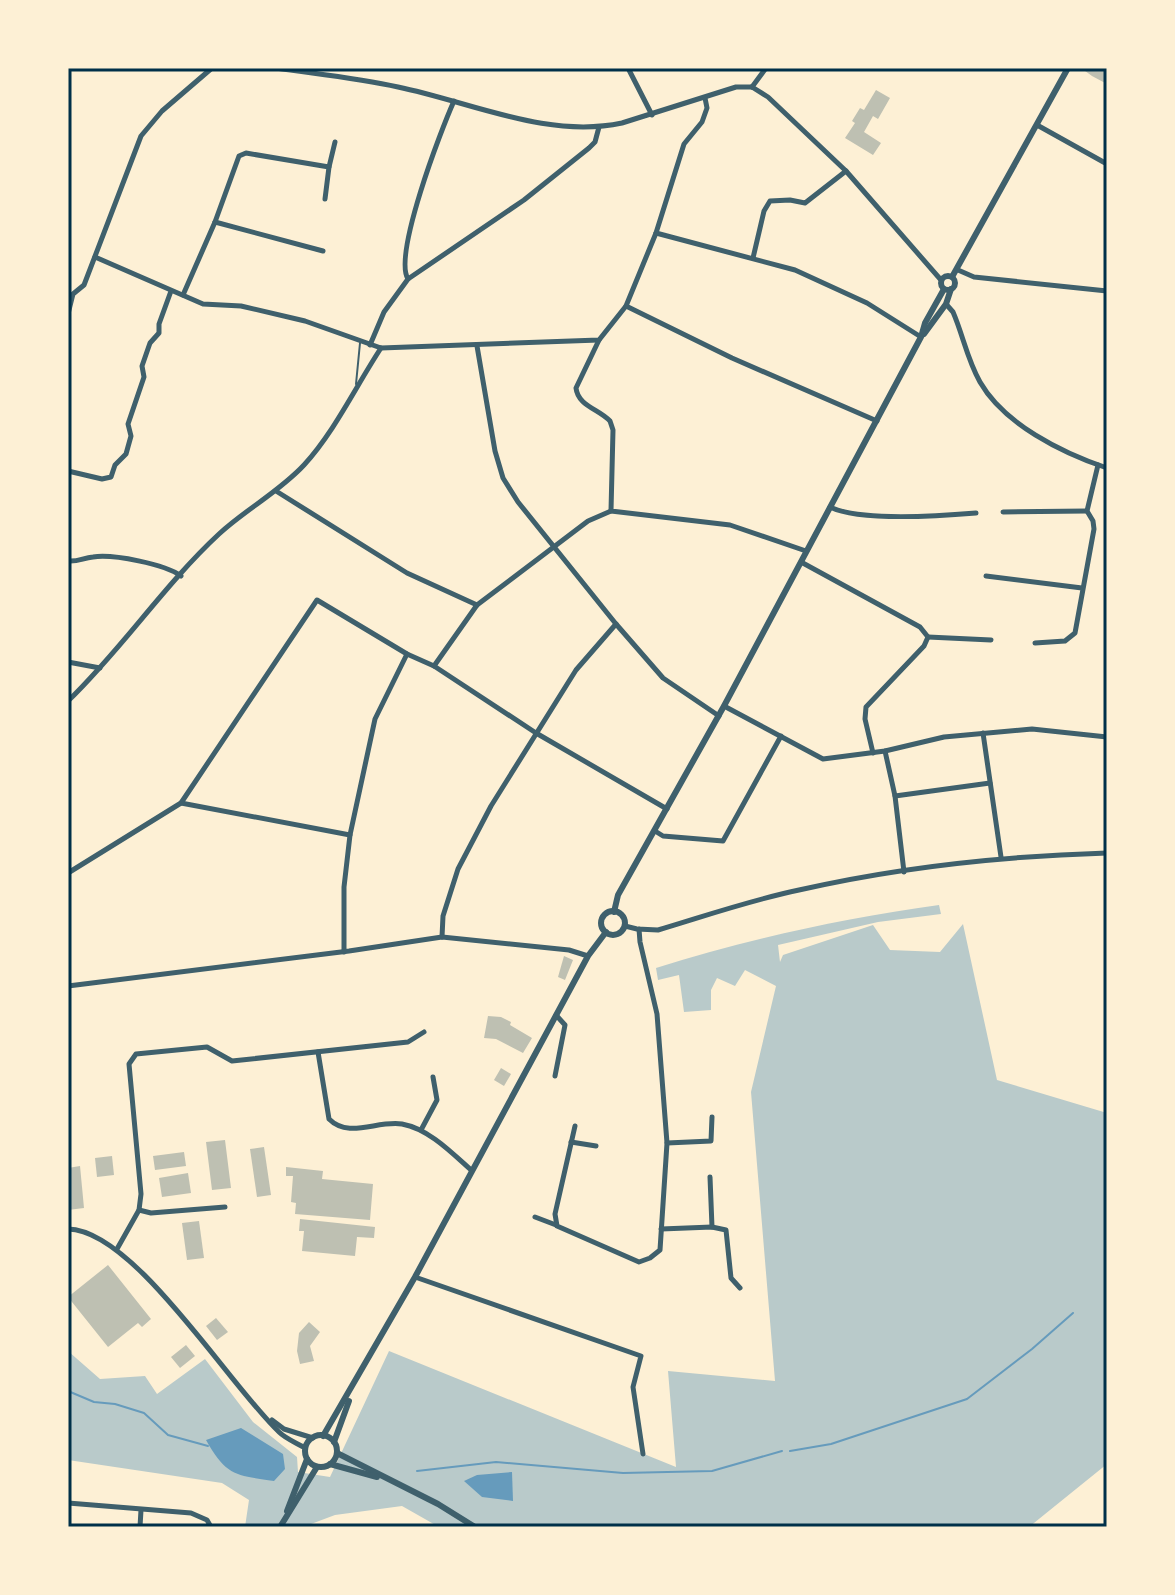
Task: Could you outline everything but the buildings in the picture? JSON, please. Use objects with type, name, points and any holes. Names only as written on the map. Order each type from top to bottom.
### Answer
[{"type":"street","points":[[68,314],[71,294],[84,285],[141,136],[162,111],[212,68]]},
{"type":"street","points":[[276,68],[399,87],[538,122],[599,127],[652,115],[736,87],[752,87],[768,97],[846,171],[948,289],[946,304],[921,337],[719,716],[618,895],[614,912]]},
{"type":"street","points":[[628,68],[652,115]]},
{"type":"street","points":[[752,87],[766,68]]},
{"type":"street","points":[[952,277],[1068,68]]},
{"type":"street","points":[[611,511],[613,430],[610,421],[583,403],[576,388],[599,340],[626,306],[656,233],[684,144],[702,122],[707,108],[705,98]]},
{"type":"street","points":[[408,279],[404,273],[405,259],[421,190],[437,138],[454,101]]},
{"type":"street","points":[[1037,125],[1107,164]]},
{"type":"street","points":[[370,345],[384,312],[408,279],[524,200],[589,148],[595,142],[599,127]]},
{"type":"street","points":[[325,199],[335,142]]},
{"type":"street","points":[[183,295],[215,222],[239,156],[246,153],[329,167]]},
{"type":"street","points":[[753,258],[764,211],[770,201],[779,199],[805,203],[846,171]]},
{"type":"street","points":[[215,222],[323,251]]},
{"type":"street","points":[[656,233],[795,270],[867,303],[921,337]]},
{"type":"street","points":[[95,257],[203,304],[241,306],[305,321],[381,348],[599,340]]},
{"type":"street","points":[[958,270],[974,277],[1107,291]]},
{"type":"street","points":[[941,280],[946,276],[952,277]]},
{"type":"street","points":[[921,337],[925,323],[955,283],[952,277]]},
{"type":"street","points":[[68,471],[102,479],[111,477],[115,465],[126,454],[131,436],[128,424],[144,377],[142,366],[150,343],[159,333],[159,324],[171,291]]},
{"type":"street","points":[[946,304],[953,312],[975,372],[992,399],[1048,442],[1107,468]]},
{"type":"street","points":[[626,306],[721,353],[877,421]]},
{"type":"street","points":[[477,346],[495,451],[503,478],[518,502],[663,678],[719,716]]},
{"type":"street","points":[[68,701],[101,668],[219,533],[276,491],[305,464],[381,348]]},
{"type":"street","points":[[1035,643],[1065,641],[1075,633],[1094,529],[1087,511],[1098,465]]},
{"type":"street","points":[[276,491],[407,573],[477,605]]},
{"type":"street","points":[[830,507],[857,515],[942,516],[976,513]]},
{"type":"street","points":[[434,666],[477,605],[588,521],[611,511],[730,525],[806,551]]},
{"type":"street","points":[[1003,512],[1087,511]]},
{"type":"street","points":[[68,561],[112,558],[171,569],[181,576]]},
{"type":"street","points":[[801,562],[920,627],[928,637],[991,640]]},
{"type":"street","points":[[986,576],[1082,588]]},
{"type":"street","points":[[68,873],[181,803],[317,600],[407,654],[434,666],[536,733],[667,809]]},
{"type":"street","points":[[442,937],[443,916],[458,869],[491,806],[576,670],[616,624]]},
{"type":"street","points":[[873,753],[865,719],[866,707],[924,646],[928,637]]},
{"type":"street","points":[[344,952],[344,887],[350,835],[375,719],[407,654]]},
{"type":"street","points":[[68,662],[101,668]]},
{"type":"street","points":[[724,706],[818,757],[873,753],[944,737],[1032,729],[1107,737]]},
{"type":"street","points":[[983,733],[1001,857]]},
{"type":"street","points":[[655,831],[663,836],[723,841],[781,736]]},
{"type":"street","points":[[885,751],[895,796],[904,872]]},
{"type":"street","points":[[895,796],[990,783]]},
{"type":"street","points":[[181,803],[350,835]]},
{"type":"street","points":[[625,926],[658,930],[802,889],[1001,857],[1107,853]]},
{"type":"street","points":[[614,912],[622,915],[625,926],[617,935],[606,932],[602,919],[614,912]]},
{"type":"street","points":[[535,1217],[639,1262],[660,1250],[667,1143],[657,1014],[639,929]]},
{"type":"street","points":[[323,1436],[415,1277],[588,956],[606,932]]},
{"type":"street","points":[[68,986],[442,937],[569,950],[588,956]]},
{"type":"street","points":[[555,1076],[565,1025],[556,1015]]},
{"type":"street","points":[[117,1249],[139,1210],[141,1194],[129,1064],[136,1054],[207,1047],[232,1061],[408,1042],[424,1032]]},
{"type":"street","points":[[318,1052],[329,1119],[336,1126],[345,1129],[400,1124],[421,1130],[471,1170]]},
{"type":"street","points":[[421,1130],[437,1100],[433,1077]]},
{"type":"street","points":[[667,1143],[711,1141],[712,1117]]},
{"type":"street","points":[[557,1226],[555,1214],[575,1126]]},
{"type":"street","points":[[571,1142],[596,1146]]},
{"type":"street","points":[[710,1177],[712,1227]]},
{"type":"street","points":[[139,1210],[151,1213],[225,1207]]},
{"type":"street","points":[[661,1229],[712,1227],[726,1230],[731,1278],[740,1288]]},
{"type":"street","points":[[68,1229],[106,1240],[146,1275],[280,1433],[305,1448],[307,1459],[282,1524]]},
{"type":"street","points":[[415,1277],[641,1356],[633,1387],[643,1454]]},
{"type":"street","points":[[330,1464],[337,1453],[334,1442],[356,1382]]},
{"type":"street","points":[[264,1415],[284,1429],[313,1438],[323,1436],[334,1442]]},
{"type":"street","points":[[305,1448],[313,1438]]},
{"type":"street","points":[[337,1453],[475,1527]]},
{"type":"street","points":[[307,1459],[317,1467]]},
{"type":"street","points":[[282,1524],[317,1467],[330,1464],[392,1481]]},
{"type":"street","points":[[68,1503],[191,1513],[207,1520],[211,1527]]},
{"type":"street","points":[[140,1527],[141,1510]]},
{"type":"lane","points":[[355,387],[360,341]]},
{"type":"shaded area","points":[[939,905],[941,914],[878,922],[778,945],[780,962],[783,955],[873,925],[890,950],[940,952],[963,924],[997,1080],[1107,1113],[1107,1464],[1029,1527],[439,1527],[402,1506],[335,1515],[309,1527],[245,1527],[249,1500],[222,1483],[68,1460],[68,1351],[100,1379],[145,1376],[157,1394],[205,1359],[253,1422],[297,1457],[298,1472],[330,1477],[389,1351],[676,1467],[668,1371],[775,1381],[751,1092],[776,986],[745,970],[735,986],[717,978],[711,990],[711,1010],[684,1012],[679,975],[658,980],[656,968],[796,930]]},
{"type":"water","points":[[241,1428],[283,1454],[285,1469],[274,1481],[241,1475],[227,1468],[206,1440]]},
{"type":"water","points":[[512,1472],[513,1501],[482,1497],[464,1481],[477,1475]]},
{"type":"waterway","points":[[790,1451],[831,1444],[967,1399],[1073,1313]]},
{"type":"waterway","points":[[68,1391],[94,1402],[115,1404],[144,1413],[168,1435],[208,1446]]},
{"type":"waterway","points":[[417,1471],[496,1462],[623,1473],[712,1471],[782,1451]]}]
